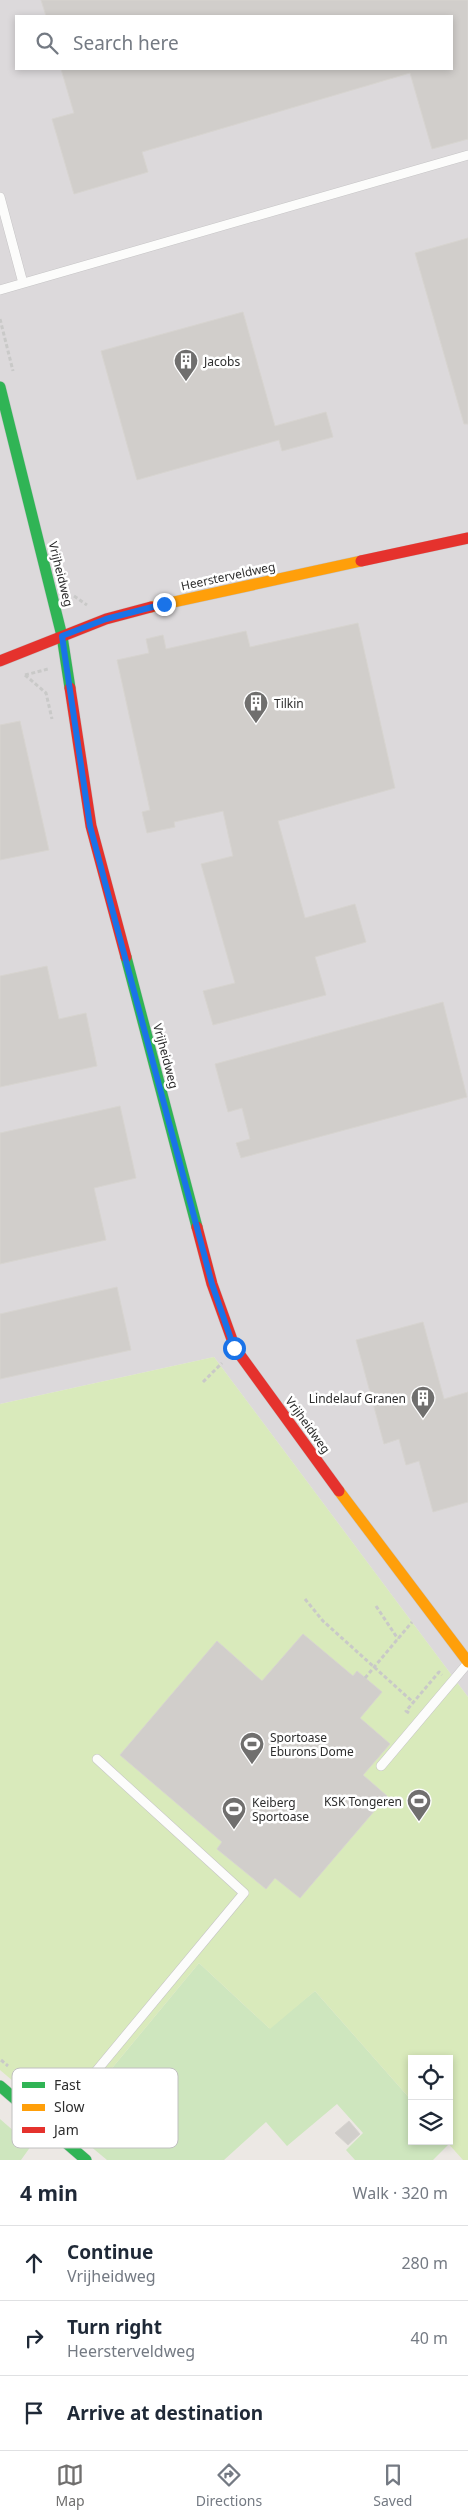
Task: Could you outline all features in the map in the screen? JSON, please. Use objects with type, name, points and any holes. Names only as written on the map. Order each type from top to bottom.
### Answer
[{"type":"street","name":"Vrijheidweg","points":[[0,387],[62,636],[90,826],[212,1284],[234,1348],[468,1663]]},
{"type":"street","name":"Heersterveldweg","points":[[0,661],[106,619],[164,604],[468,538]]},
{"type":"street","points":[[0,2086],[12,2096]]},
{"type":"street","points":[[72,2148],[86,2160]]},
{"type":"lane","points":[[0,290],[468,155]]},
{"type":"lane","points":[[0,196],[23,283]]},
{"type":"lane","points":[[380,1766],[468,1663]]},
{"type":"lane","points":[[97,1759],[244,1893],[99,2068]]},
{"type":"path","points":[[305,1599],[322,1621],[414,1703]]},
{"type":"path","points":[[376,1606],[398,1639]]},
{"type":"path","points":[[365,1678],[426,1606]]},
{"type":"shaded area","points":[[0,0],[468,0],[468,1697],[214,1357],[0,1404]]},
{"type":"green space","name":"Keiberg Sportoase","points":[[214,1357],[468,1697],[468,2160],[463,2160],[450,2145],[453,2145],[453,2055],[408,2055],[408,2096],[315,1991],[270,2029],[199,1963],[112,2068],[12,2068],[12,2080],[0,2070],[0,1404]]},
{"type":"green space","points":[[199,1963],[269,2028],[315,1991],[408,2096],[408,2145],[448,2145],[433,2160],[355,2160],[346,2150],[363,2133],[337,2104],[287,2146],[266,2122],[224,2160],[107,2160],[93,2148],[178,2148],[178,2068],[112,2068]]},
{"type":"green space","points":[[0,2119],[12,2129],[12,2148],[30,2148],[21,2160],[0,2160]]},
{"type":"building","points":[[41,0],[468,0],[468,139],[432,149],[410,73],[142,152],[148,172],[74,194],[52,119],[74,113],[61,70],[453,70],[453,15],[46,15]]},
{"type":"building","points":[[468,238],[468,424],[464,424],[415,253]]},
{"type":"building","name":"Jacobs","points":[[243,312],[275,426],[326,412],[333,437],[282,451],[279,440],[137,480],[101,351]]},
{"type":"building","name":"Tilkin","points":[[358,623],[395,788],[278,821],[305,918],[355,904],[366,942],[315,957],[326,995],[213,1025],[203,991],[235,983],[201,864],[233,856],[223,811],[174,822],[175,827],[147,833],[142,812],[150,810],[117,660],[149,653],[146,639],[163,635],[166,649],[246,631],[250,647]]},
{"type":"building","points":[[20,721],[49,850],[0,860],[0,725]]},
{"type":"building","points":[[47,966],[59,1019],[86,1013],[97,1066],[0,1087],[0,976]]},
{"type":"building","points":[[443,1002],[467,1097],[241,1158],[236,1143],[250,1139],[242,1108],[228,1112],[215,1064]]},
{"type":"building","points":[[120,1106],[136,1178],[94,1188],[106,1240],[0,1264],[0,1133]]},
{"type":"building","points":[[117,1287],[131,1350],[0,1379],[0,1314]]},
{"type":"building","name":"Lindelauf Granen","points":[[423,1322],[444,1399],[468,1392],[468,1502],[433,1512],[419,1461],[406,1465],[399,1439],[384,1444],[356,1340]]},
{"type":"building","name":"Sportoase Eburons Dome","points":[[303,1634],[353,1676],[357,1671],[382,1692],[360,1718],[390,1744],[363,1775],[387,1796],[300,1898],[275,1878],[266,1889],[217,1849],[222,1842],[120,1755],[217,1641],[262,1681]]},
{"type":"building","points":[[349,2121],[360,2134],[348,2145],[335,2133]]},
{"type":"traffic: fast","points":[[0,387],[62,636],[70,688]]},
{"type":"traffic: fast","points":[[126,957],[197,1227]]},
{"type":"traffic: fast","points":[[0,2086],[12,2096]]},
{"type":"traffic: fast","points":[[72,2148],[86,2160]]},
{"type":"traffic: slow","points":[[151,607],[361,561]]},
{"type":"traffic: slow","points":[[339,1491],[468,1662]]},
{"type":"traffic: jam","points":[[361,561],[468,538]]},
{"type":"traffic: jam","points":[[0,661],[106,619],[151,607]]},
{"type":"traffic: jam","points":[[70,688],[91,826],[126,957]]},
{"type":"traffic: jam","points":[[197,1227],[212,1284],[235,1348],[339,1491]]},
{"type":"place","name":"Jacobs","points":[[186,382]]},
{"type":"place","name":"Tilkin","points":[[256,724]]},
{"type":"place","name":"Lindelauf Granen","points":[[423,1419]]},
{"type":"place","name":"Sportoase Eburons Dome","points":[[252,1765]]},
{"type":"place","name":"KSK Tongeren","points":[[419,1822]]},
{"type":"place","name":"Keiberg Sportoase","points":[[234,1830]]},
{"type":"route","points":[[164,604],[106,619],[62,636],[90,826],[212,1284],[234,1348]]}]
